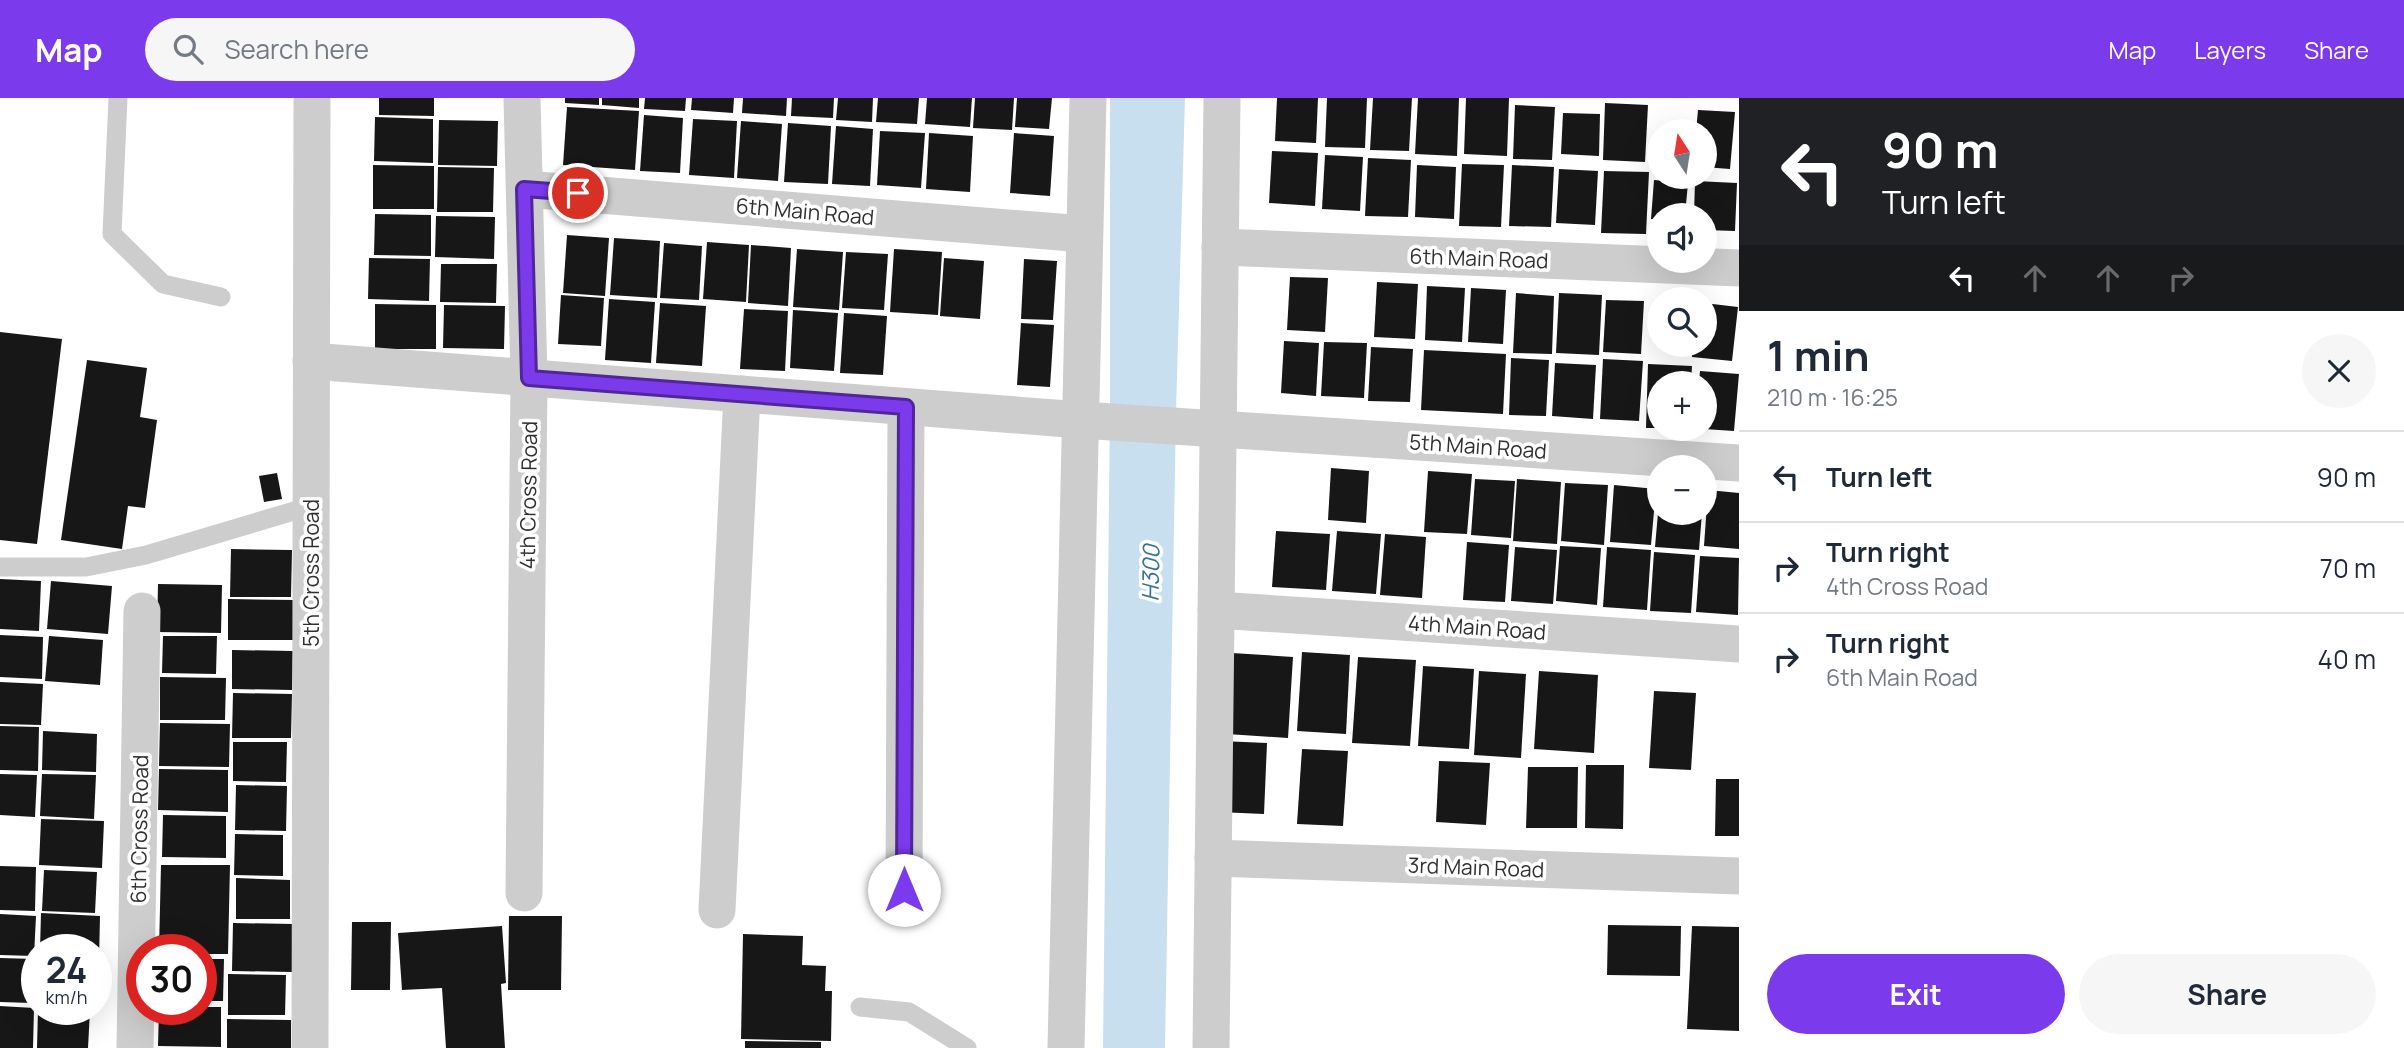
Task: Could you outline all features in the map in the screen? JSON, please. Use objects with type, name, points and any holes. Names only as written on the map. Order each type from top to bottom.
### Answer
[{"type":"street","name":"5th Cross Road","points":[[312,98],[312,1048]]},
{"type":"street","name":"4th Cross Road","points":[[522,98],[529,378],[524,893]]},
{"type":"street","points":[[1066,1048],[1088,98]]},
{"type":"street","points":[[1210,1048],[1222,98]]},
{"type":"street","name":"6th Main Road","points":[[524,189],[1084,234]]},
{"type":"street","name":"6th Main Road","points":[[1220,247],[1739,268]]},
{"type":"street","name":"5th Main Road","points":[[311,361],[1081,420],[1739,463]]},
{"type":"street","points":[[717,910],[742,394]]},
{"type":"street","points":[[904,890],[906,407]]},
{"type":"street","name":"4th Main Road","points":[[1216,610],[1739,644]]},
{"type":"street","name":"6th Cross Road","points":[[135,1048],[142,611]]},
{"type":"street","name":"3rd Main Road","points":[[1213,858],[1739,876]]},
{"type":"lane","points":[[118,98],[112,234],[163,284],[221,297]]},
{"type":"lane","points":[[0,567],[86,568],[146,555],[311,506]]},
{"type":"lane","points":[[860,1007],[909,1013],[967,1048]]},
{"type":"water","name":"H300","points":[[1110,98],[1185,98],[1176,412],[1165,1048],[1103,1048],[1110,409]]},
{"type":"building","points":[[379,98],[434,98],[434,116],[379,115]]},
{"type":"building","points":[[565,98],[599,98],[599,105],[565,103]]},
{"type":"building","points":[[602,98],[639,98],[639,108],[602,105]]},
{"type":"building","points":[[645,98],[686,98],[685,111],[644,109]]},
{"type":"building","points":[[692,98],[734,98],[733,113],[691,110]]},
{"type":"building","points":[[743,98],[787,98],[786,116],[742,113]]},
{"type":"building","points":[[792,98],[834,98],[833,118],[791,116]]},
{"type":"building","points":[[838,98],[873,98],[872,122],[836,120]]},
{"type":"building","points":[[878,98],[919,98],[917,124],[876,122]]},
{"type":"building","points":[[927,98],[972,98],[970,127],[925,124]]},
{"type":"building","points":[[975,98],[1014,98],[1012,130],[973,128]]},
{"type":"building","points":[[1017,98],[1052,98],[1049,129],[1015,127]]},
{"type":"building","points":[[1277,98],[1318,98],[1316,143],[1275,141]]},
{"type":"building","points":[[1327,98],[1367,98],[1365,148],[1325,147]]},
{"type":"building","points":[[1373,98],[1412,98],[1409,151],[1370,150]]},
{"type":"building","points":[[1418,98],[1459,98],[1457,156],[1415,154]]},
{"type":"building","points":[[1466,98],[1509,98],[1507,156],[1464,154]]},
{"type":"building","points":[[1605,103],[1648,105],[1645,162],[1603,160]]},
{"type":"building","points":[[1515,105],[1555,107],[1552,160],[1513,159]]},
{"type":"building","points":[[567,107],[639,111],[635,170],[563,165]]},
{"type":"building","points":[[1698,110],[1735,112],[1730,169],[1717,168],[1717,119],[1697,119]]},
{"type":"building","points":[[1563,113],[1600,114],[1599,156],[1561,154]]},
{"type":"building","points":[[644,115],[683,118],[680,173],[640,171]]},
{"type":"building","points":[[375,117],[433,119],[433,163],[374,161]]},
{"type":"building","points":[[693,119],[737,121],[734,178],[689,175]]},
{"type":"building","points":[[439,120],[498,121],[497,166],[438,165]]},
{"type":"building","points":[[741,121],[782,124],[778,181],[737,178]]},
{"type":"building","points":[[788,123],[831,126],[828,184],[784,182]]},
{"type":"building","points":[[836,126],[873,129],[870,186],[832,184]]},
{"type":"building","points":[[880,131],[925,133],[921,188],[877,185]]},
{"type":"building","points":[[929,133],[973,136],[970,192],[926,189]]},
{"type":"building","points":[[1014,133],[1054,136],[1050,196],[1010,193]]},
{"type":"building","points":[[1272,151],[1318,153],[1315,206],[1269,203]]},
{"type":"building","points":[[1325,155],[1363,157],[1360,211],[1322,209]]},
{"type":"building","points":[[1368,158],[1411,160],[1408,217],[1365,216]]},
{"type":"building","points":[[1462,164],[1504,165],[1501,227],[1459,226]]},
{"type":"building","points":[[373,165],[434,166],[434,209],[373,209]]},
{"type":"building","points":[[1417,165],[1456,167],[1454,219],[1415,217]]},
{"type":"building","points":[[1512,165],[1554,167],[1551,227],[1509,226]]},
{"type":"building","points":[[438,167],[494,168],[493,212],[437,212]]},
{"type":"building","points":[[1559,169],[1598,171],[1595,225],[1556,223]]},
{"type":"building","points":[[1604,171],[1647,172],[1646,234],[1601,233]]},
{"type":"building","points":[[1717,182],[1737,183],[1735,231],[1717,230],[1717,203],[1694,203],[1695,189],[1717,189]]},
{"type":"building","points":[[1653,189],[1687,189],[1686,203],[1652,203]]},
{"type":"building","points":[[375,214],[431,215],[431,256],[374,255]]},
{"type":"building","points":[[436,216],[495,217],[494,259],[435,257]]},
{"type":"building","points":[[567,235],[609,238],[605,296],[563,293]]},
{"type":"building","points":[[614,238],[660,241],[657,298],[610,295]]},
{"type":"building","points":[[707,242],[749,245],[746,302],[703,299]]},
{"type":"building","points":[[664,243],[702,246],[699,300],[660,298]]},
{"type":"building","points":[[751,245],[791,248],[788,306],[748,303]]},
{"type":"building","points":[[797,249],[843,252],[839,310],[793,307]]},
{"type":"building","points":[[894,249],[942,252],[938,315],[890,312]]},
{"type":"building","points":[[846,252],[888,254],[884,310],[842,308]]},
{"type":"building","points":[[369,258],[430,259],[429,301],[368,299]]},
{"type":"building","points":[[944,258],[984,261],[980,319],[940,316]]},
{"type":"building","points":[[1024,259],[1057,261],[1053,320],[1021,319]]},
{"type":"building","points":[[441,264],[497,264],[496,303],[440,302]]},
{"type":"building","points":[[1290,277],[1328,278],[1325,332],[1287,330]]},
{"type":"building","points":[[1377,282],[1418,284],[1415,339],[1374,337]]},
{"type":"building","points":[[1427,286],[1465,288],[1462,342],[1425,340]]},
{"type":"building","points":[[1471,288],[1506,290],[1503,344],[1468,342]]},
{"type":"building","points":[[1516,293],[1554,296],[1552,354],[1513,353]]},
{"type":"building","points":[[1559,293],[1602,295],[1599,355],[1556,353]]},
{"type":"building","points":[[561,295],[604,298],[601,346],[558,344]]},
{"type":"building","points":[[609,299],[655,302],[651,363],[605,360]]},
{"type":"building","points":[[1606,300],[1644,301],[1641,354],[1603,352]]},
{"type":"building","points":[[660,303],[706,306],[702,366],[656,363]]},
{"type":"building","points":[[375,304],[436,305],[436,349],[375,349]]},
{"type":"building","points":[[444,305],[505,306],[504,349],[443,348]]},
{"type":"building","points":[[1717,305],[1738,307],[1732,361],[1692,357],[1717,357]]},
{"type":"building","points":[[744,309],[788,311],[785,371],[740,369]]},
{"type":"building","points":[[793,310],[838,313],[834,371],[790,368]]},
{"type":"building","points":[[844,313],[887,316],[883,375],[840,373]]},
{"type":"building","points":[[1021,323],[1054,325],[1050,387],[1017,385]]},
{"type":"building","points":[[0,332],[62,339],[37,544],[0,540]]},
{"type":"building","points":[[1284,341],[1319,343],[1316,396],[1281,393]]},
{"type":"building","points":[[1324,342],[1367,343],[1364,398],[1321,396]]},
{"type":"building","points":[[1371,347],[1413,349],[1410,402],[1368,401]]},
{"type":"building","points":[[1424,350],[1506,354],[1503,414],[1421,410]]},
{"type":"building","points":[[1511,358],[1549,360],[1546,416],[1509,415]]},
{"type":"building","points":[[1603,359],[1643,361],[1639,421],[1600,419]]},
{"type":"building","points":[[87,360],[147,368],[140,417],[157,420],[145,508],[128,506],[122,549],[61,540]]},
{"type":"building","points":[[1555,363],[1596,365],[1593,419],[1552,416]]},
{"type":"building","points":[[1648,364],[1692,366],[1692,371],[1648,371]]},
{"type":"building","points":[[1717,372],[1739,374],[1734,431],[1717,430]]},
{"type":"building","points":[[1331,468],[1369,471],[1366,523],[1328,520]]},
{"type":"building","points":[[1428,471],[1472,474],[1467,534],[1424,532]]},
{"type":"building","points":[[277,473],[282,499],[264,502],[259,476]]},
{"type":"building","points":[[1475,479],[1515,481],[1511,538],[1471,535]]},
{"type":"building","points":[[1517,479],[1561,482],[1557,544],[1513,541]]},
{"type":"building","points":[[1565,483],[1608,485],[1604,545],[1561,541]]},
{"type":"building","points":[[1614,485],[1647,488],[1647,525],[1653,525],[1651,545],[1610,542]]},
{"type":"building","points":[[1717,491],[1739,493],[1739,549],[1704,546],[1706,525],[1717,525]]},
{"type":"building","points":[[1657,525],[1701,525],[1699,550],[1655,547]]},
{"type":"building","points":[[1276,531],[1330,534],[1326,590],[1272,587]]},
{"type":"building","points":[[1337,531],[1381,534],[1376,594],[1332,591]]},
{"type":"building","points":[[1385,534],[1426,537],[1422,598],[1380,595]]},
{"type":"building","points":[[1467,542],[1509,545],[1505,602],[1463,600]]},
{"type":"building","points":[[1560,546],[1601,548],[1597,605],[1556,601]]},
{"type":"building","points":[[1515,547],[1557,550],[1553,604],[1511,601]]},
{"type":"building","points":[[1607,547],[1651,550],[1647,610],[1603,607]]},
{"type":"building","points":[[231,549],[292,550],[291,597],[230,597]]},
{"type":"building","points":[[1654,552],[1695,555],[1691,613],[1650,611]]},
{"type":"building","points":[[1700,556],[1739,558],[1738,615],[1696,612]]},
{"type":"building","points":[[0,579],[41,581],[39,631],[0,629]]},
{"type":"building","points":[[51,581],[112,586],[108,634],[47,629]]},
{"type":"building","points":[[158,584],[222,585],[221,633],[157,632]]},
{"type":"building","points":[[228,599],[295,600],[295,640],[228,640]]},
{"type":"building","points":[[0,635],[43,637],[42,679],[0,677]]},
{"type":"building","points":[[49,636],[103,640],[100,685],[45,681]]},
{"type":"building","points":[[163,636],[217,636],[216,674],[162,673]]},
{"type":"building","points":[[232,650],[293,651],[292,690],[232,689]]},
{"type":"building","points":[[1302,652],[1350,655],[1346,734],[1297,731]]},
{"type":"building","points":[[1232,653],[1293,657],[1288,738],[1227,734]]},
{"type":"building","points":[[1358,657],[1416,660],[1410,746],[1352,743]]},
{"type":"building","points":[[1423,666],[1474,669],[1469,749],[1418,746]]},
{"type":"building","points":[[1479,671],[1526,674],[1521,758],[1474,755]]},
{"type":"building","points":[[1539,671],[1598,675],[1594,753],[1534,749]]},
{"type":"building","points":[[160,677],[226,678],[225,720],[160,720]]},
{"type":"building","points":[[0,682],[43,684],[41,725],[0,724]]},
{"type":"building","points":[[1654,691],[1696,693],[1691,770],[1649,768]]},
{"type":"building","points":[[233,693],[292,694],[291,738],[232,738]]},
{"type":"building","points":[[160,723],[230,724],[229,767],[159,766]]},
{"type":"building","points":[[0,726],[39,727],[38,771],[0,770]]},
{"type":"building","points":[[43,731],[97,734],[96,772],[42,770]]},
{"type":"building","points":[[1221,741],[1267,743],[1264,814],[1218,812]]},
{"type":"building","points":[[233,742],[287,742],[286,782],[233,781]]},
{"type":"building","points":[[1302,749],[1348,751],[1343,826],[1297,824]]},
{"type":"building","points":[[1439,761],[1490,763],[1486,825],[1436,822]]},
{"type":"building","points":[[1586,765],[1624,765],[1623,829],[1585,828]]},
{"type":"building","points":[[1528,767],[1578,767],[1577,828],[1526,828]]},
{"type":"building","points":[[159,769],[228,770],[228,812],[158,810]]},
{"type":"building","points":[[0,774],[37,775],[35,817],[0,815]]},
{"type":"building","points":[[42,774],[96,775],[94,819],[40,816]]},
{"type":"building","points":[[1716,779],[1739,779],[1739,836],[1715,836]]},
{"type":"building","points":[[236,785],[287,786],[286,831],[235,830]]},
{"type":"building","points":[[163,815],[226,816],[226,858],[162,857]]},
{"type":"building","points":[[41,819],[104,821],[102,868],[39,865]]},
{"type":"building","points":[[235,834],[283,835],[283,876],[234,875]]},
{"type":"building","points":[[161,865],[230,865],[228,954],[217,954],[217,934],[159,934]]},
{"type":"building","points":[[0,866],[36,867],[35,911],[0,910]]},
{"type":"building","points":[[44,870],[97,872],[95,913],[42,911]]},
{"type":"building","points":[[236,878],[290,880],[290,919],[236,919]]},
{"type":"building","points":[[41,913],[100,916],[100,934],[40,934]]},
{"type":"building","points":[[0,914],[36,916],[35,934],[21,934],[21,956],[0,955]]},
{"type":"building","points":[[509,916],[562,916],[561,990],[508,990]]},
{"type":"building","points":[[352,922],[391,922],[390,990],[351,990]]},
{"type":"building","points":[[233,923],[293,924],[292,972],[232,971]]},
{"type":"building","points":[[1608,925],[1681,926],[1680,976],[1607,975]]},
{"type":"building","points":[[502,926],[506,983],[501,984],[505,1048],[446,1048],[442,988],[402,990],[398,933]]},
{"type":"building","points":[[1692,926],[1739,927],[1739,1031],[1687,1029]]},
{"type":"building","points":[[743,934],[803,936],[802,965],[826,966],[825,991],[832,991],[831,1041],[741,1039]]},
{"type":"building","points":[[0,958],[21,959],[21,1003],[0,1002]]},
{"type":"building","points":[[217,959],[224,959],[223,1001],[217,1001]]},
{"type":"building","points":[[228,974],[286,975],[285,1015],[228,1015]]},
{"type":"building","points":[[0,1006],[21,1007],[21,1025],[34,1025],[33,1048],[0,1048]]},
{"type":"building","points":[[217,1007],[221,1007],[221,1047],[158,1046],[159,1025],[217,1025]]},
{"type":"building","points":[[227,1019],[291,1020],[291,1048],[227,1048]]},
{"type":"building","points":[[38,1025],[89,1025],[88,1048],[37,1048]]},
{"type":"building","points":[[745,1041],[821,1042],[821,1048],[745,1048]]},
{"type":"route","points":[[578,193],[524,189],[529,378],[906,407],[904,890]]}]
